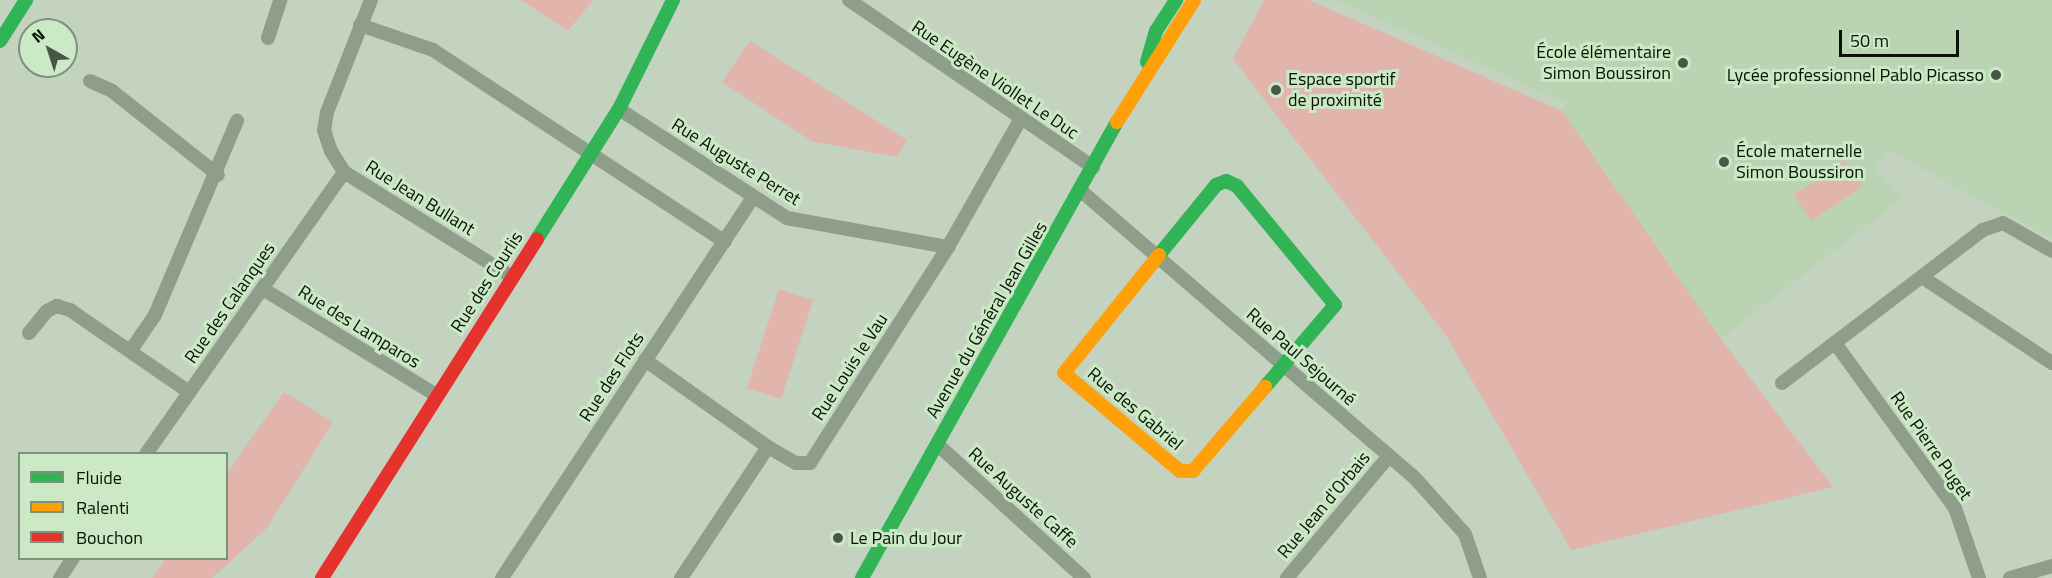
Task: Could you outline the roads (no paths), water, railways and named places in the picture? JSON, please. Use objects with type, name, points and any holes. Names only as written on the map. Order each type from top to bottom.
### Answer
[{"type":"street","points":[[0,40],[26,0]]},
{"type":"street","name":"Rue Jean Bullant","points":[[371,0],[360,25],[324,130],[344,172],[512,277]]},
{"type":"street","name":"Rue des Courlis","points":[[322,578],[619,109],[674,0]]},
{"type":"street","name":"Rue Eugène Viollet Le Duc","points":[[849,0],[1020,120],[1093,168]]},
{"type":"street","name":"Avenue du Général Jean Gilles","points":[[1141,79],[1156,31],[1176,0]]},
{"type":"street","name":"Avenue du Général Jean Gilles","points":[[869,575],[937,444],[1141,79],[1194,0]]},
{"type":"street","points":[[268,38],[279,1]]},
{"type":"street","points":[[360,25],[433,50],[725,242]]},
{"type":"street","points":[[90,81],[112,91],[218,175]]},
{"type":"street","name":"Rue Auguste Perret","points":[[619,109],[787,218],[948,247]]},
{"type":"street","name":"Rue Louis le Vau","points":[[645,360],[768,447],[796,463],[810,463],[948,247],[1020,120]]},
{"type":"street","points":[[131,350],[155,315],[218,175],[237,121]]},
{"type":"street","name":"Rue des Calanques","points":[[147,452],[344,172]]},
{"type":"street","points":[[1159,260],[1216,185],[1226,181],[1237,186],[1335,305],[1283,364]]},
{"type":"street","name":"Rue Paul Sejourné","points":[[1080,190],[1448,509],[1465,534],[1479,572],[1468,578]]},
{"type":"street","name":"Rue des Flots","points":[[502,578],[753,197]]},
{"type":"street","points":[[1782,383],[1983,230],[2003,223],[2052,251]]},
{"type":"street","name":"Rue des Gabriel","points":[[1159,260],[1064,373],[1072,381],[1180,471],[1193,471],[1283,364]]},
{"type":"street","points":[[1922,277],[2052,363]]},
{"type":"street","name":"Rue des Lamparos","points":[[263,289],[436,395]]},
{"type":"street","points":[[29,333],[57,306],[131,350],[189,392]]},
{"type":"street","name":"Rue Pierre Puget","points":[[1835,344],[1955,508],[1979,578]]},
{"type":"street","name":"Rue Auguste Caffe","points":[[937,444],[1084,578]]},
{"type":"street","points":[[681,578],[768,447]]},
{"type":"street","name":"Rue Jean d'Orbais","points":[[1287,578],[1389,456]]},
{"type":"street","points":[[60,578],[72,560]]},
{"type":"street","points":[[2010,578],[2052,566]]},
{"type":"place","name":"École élémentaire Simon Boussiron","points":[[1683,63]]},
{"type":"place","name":"Lycée professionnel Pablo Picasso","points":[[1996,75]]},
{"type":"place","name":"Espace sportif de proximité","points":[[1276,90]]},
{"type":"place","name":"École maternelle Simon Boussiron","points":[[1724,162]]},
{"type":"place","name":"Le Pain du Jour","points":[[838,538]]}]
